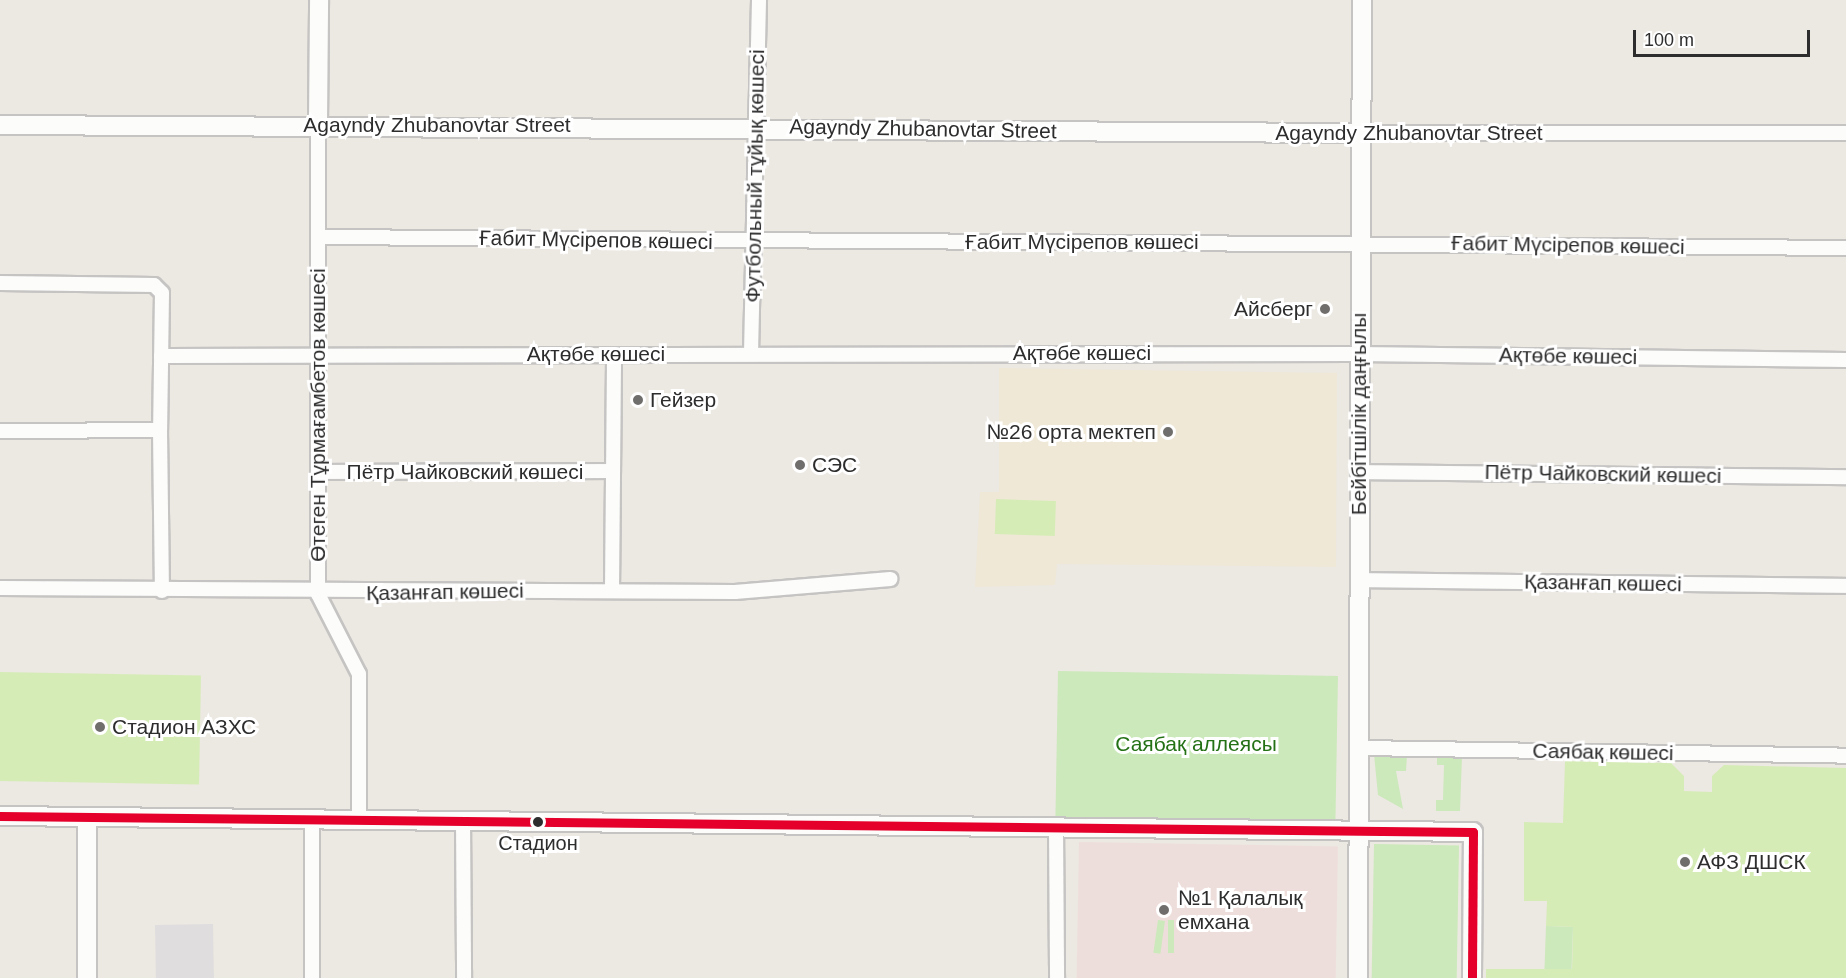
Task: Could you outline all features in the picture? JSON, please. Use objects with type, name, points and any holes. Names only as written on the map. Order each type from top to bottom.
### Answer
[{"type":"street","name":"Өтеген Тұрмағамбетов көшесі","points":[[318,0],[318,594],[358,674],[359,820]]},
{"type":"street","name":"Футбольный тұйық көшесі","points":[[751,353],[759,0]]},
{"type":"street","name":"Бейбітшілік даңғылы","points":[[1358,978],[1362,0]]},
{"type":"street","name":"Agayndy Zhubanovtar Street","points":[[0,125],[318,124],[1360,134],[1846,133]]},
{"type":"street","name":"Ғабит Мүсірепов көшесі","points":[[318,237],[753,242],[1360,242],[1846,248]]},
{"type":"street","points":[[0,283],[158,286],[161,356],[162,591]]},
{"type":"street","name":"Ақтөбе көшесі","points":[[161,356],[751,353],[1359,354],[1846,360]]},
{"type":"street","points":[[612,591],[610,471],[614,355]]},
{"type":"street","points":[[0,431],[160,430]]},
{"type":"street","name":"Пётр Чайковский көшесі","points":[[319,472],[610,471]]},
{"type":"street","name":"Пётр Чайковский көшесі","points":[[1359,472],[1846,477]]},
{"type":"street","name":"Қазанғап көшесі","points":[[0,588],[318,594],[735,592],[890,579]]},
{"type":"street","name":"Қазанғап көшесі","points":[[1359,580],[1846,585]]},
{"type":"street","name":"Саябақ көшесі","points":[[1359,748],[1846,756]]},
{"type":"street","points":[[0,816],[1473,832],[1472,978]]},
{"type":"street","points":[[87,817],[87,978]]},
{"type":"street","points":[[312,819],[312,978]]},
{"type":"street","points":[[464,820],[464,978]]},
{"type":"street","points":[[1056,826],[1057,978]]},
{"type":"shaded area","name":"№26 орта мектеп","points":[[999,368],[1337,373],[1336,567],[1057,564],[1055,585],[975,587],[980,492],[999,492]]},
{"type":"shaded area","name":"№1 Қалалық емхана","points":[[1079,842],[1338,847],[1336,978],[1077,978]]},
{"type":"shaded area","points":[[213,924],[214,978],[156,978],[155,925]]},
{"type":"green space","points":[[996,499],[1056,501],[1055,536],[995,534]]},
{"type":"green space","name":"Саябақ аллеясы","points":[[1058,671],[1338,676],[1335,822],[1055,817]]},
{"type":"green space","name":"Стадион АЗХС","points":[[0,672],[201,676],[199,784],[0,781]]},
{"type":"green space","points":[[1374,754],[1407,755],[1406,771],[1396,771],[1403,809],[1378,795]]},
{"type":"green space","points":[[1437,755],[1462,756],[1460,811],[1436,811],[1436,800],[1443,800],[1444,765],[1437,765]]},
{"type":"green space","name":"АФЗ ДШСК","points":[[1565,761],[1671,763],[1684,776],[1684,791],[1712,792],[1712,776],[1724,765],[1846,768],[1846,978],[1486,978],[1486,969],[1572,969],[1573,927],[1546,926],[1547,901],[1524,901],[1524,822],[1563,823]]},
{"type":"green space","points":[[1374,844],[1459,845],[1457,978],[1372,978]]},
{"type":"green space","points":[[1158,920],[1165,921],[1160,954],[1153,953]]},
{"type":"green space","points":[[1168,920],[1174,920],[1174,953],[1168,953]]},
{"type":"green space","points":[[1546,926],[1573,927],[1571,970],[1544,969]]},
{"type":"transit line","points":[[0,816],[1473,832],[1472,978]]},
{"type":"place","name":"Айсберг","points":[[1325,309]]},
{"type":"place","name":"Гейзер","points":[[638,400]]},
{"type":"place","name":"№26 орта мектеп","points":[[1168,432]]},
{"type":"place","name":"СЭС","points":[[800,465]]},
{"type":"place","name":"Стадион АЗХС","points":[[100,727]]},
{"type":"place","name":"Стадион","points":[[538,822]]},
{"type":"place","name":"АФЗ ДШСК","points":[[1685,862]]},
{"type":"place","name":"№1 Қалалық емхана","points":[[1164,910]]}]
